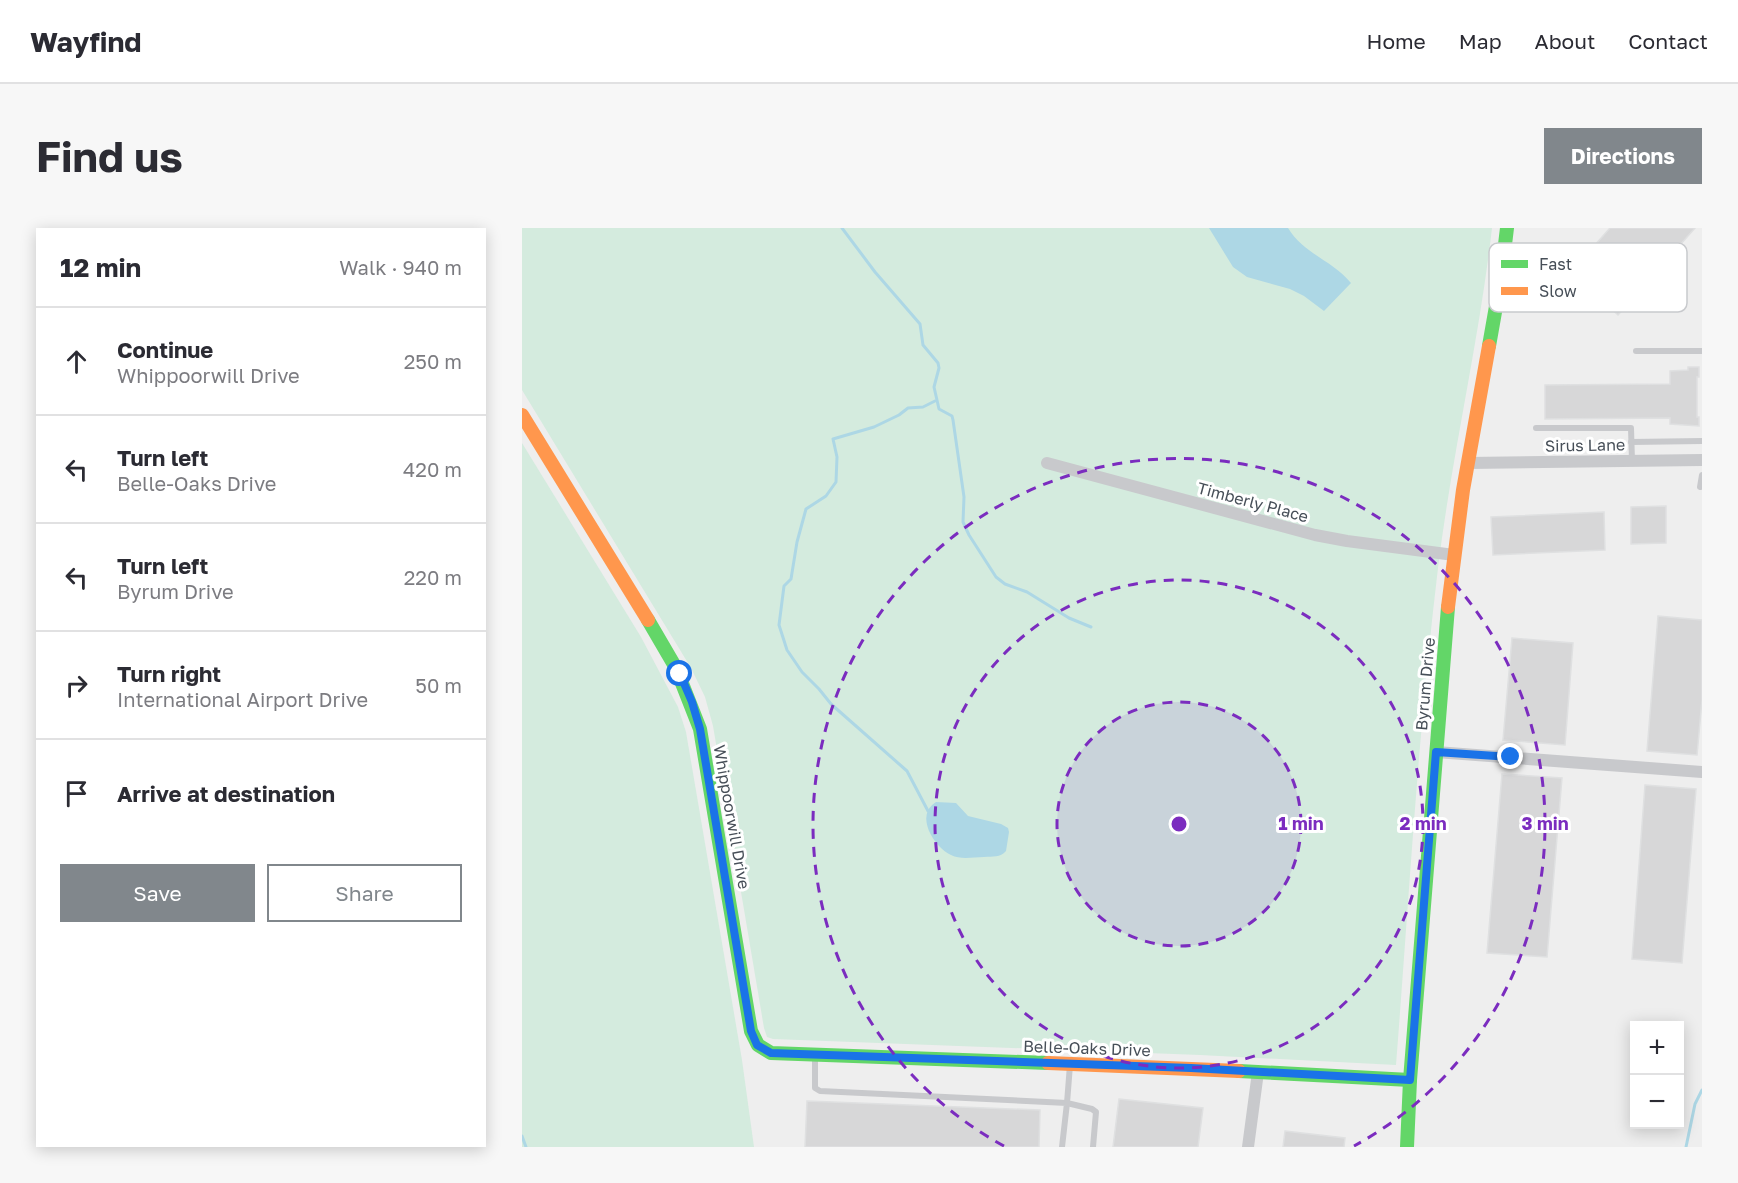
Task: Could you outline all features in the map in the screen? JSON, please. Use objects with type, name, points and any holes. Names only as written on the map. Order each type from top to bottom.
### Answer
[{"type":"street","name":"Byrum Drive","points":[[1505,243],[1507,228]]},
{"type":"street","name":"Byrum Drive","points":[[1407,1147],[1410,1080],[1443,656],[1454,555],[1495,312]]},
{"type":"street","name":"Whippoorwill Drive","points":[[522,415],[654,630],[692,702],[702,740],[751,1031],[757,1045],[763,1050]]},
{"type":"street","name":"Sirus Lane","points":[[1468,463],[1702,460]]},
{"type":"street","name":"Timberly Place","points":[[1047,463],[1315,535],[1454,555]]},
{"type":"street","points":[[1436,752],[1702,772]]},
{"type":"street","name":"Belle-Oaks Drive","points":[[763,1050],[771,1053],[1410,1080]]},
{"type":"street","points":[[1248,1147],[1258,1072]]},
{"type":"lane","points":[[1636,351],[1702,351]]},
{"type":"lane","points":[[1536,429],[1631,428],[1632,461]]},
{"type":"lane","points":[[1631,442],[1702,441]]},
{"type":"lane","points":[[1700,487],[1702,475]]},
{"type":"lane","points":[[815,1054],[815,1088],[820,1091],[1067,1103],[1092,1108],[1096,1112],[1093,1147]]},
{"type":"lane","points":[[1062,1147],[1070,1064]]},
{"type":"green space","points":[[522,228],[1492,228],[1487,271],[1438,568],[1419,754],[1396,1065],[767,1037],[713,726],[705,697],[691,668],[522,390]]},
{"type":"green space","points":[[522,443],[641,637],[678,707],[686,732],[742,1060],[754,1147],[522,1147]]},
{"type":"water","points":[[1209,228],[1288,228],[1310,251],[1335,268],[1351,283],[1324,311],[1290,289],[1247,277],[1233,267]]},
{"type":"water","points":[[936,802],[956,803],[968,816],[1001,824],[1008,828],[1006,851],[996,856],[967,858],[955,857],[945,851],[933,838],[927,822],[930,808]]},
{"type":"building","points":[[1610,228],[1695,228],[1682,243],[1597,243]]},
{"type":"building","points":[[1688,367],[1699,367],[1697,417],[1699,417],[1699,426],[1670,424],[1670,418],[1545,419],[1545,385],[1670,384],[1670,371],[1688,370]]},
{"type":"building","points":[[1666,506],[1666,543],[1631,544],[1631,507]]},
{"type":"building","points":[[1604,512],[1605,550],[1493,555],[1491,517]]},
{"type":"building","points":[[1658,616],[1702,620],[1702,700],[1697,755],[1647,751]]},
{"type":"building","points":[[1512,638],[1573,643],[1565,745],[1503,740]]},
{"type":"building","points":[[1502,774],[1562,778],[1547,957],[1487,953]]},
{"type":"building","points":[[1645,785],[1696,789],[1682,963],[1632,959]]},
{"type":"building","points":[[1119,1099],[1203,1108],[1198,1147],[1113,1147]]},
{"type":"building","points":[[807,1101],[1040,1110],[1039,1147],[805,1147]]},
{"type":"building","points":[[1285,1131],[1345,1138],[1344,1147],[1283,1147]]},
{"type":"waterway","points":[[842,228],[875,272],[920,324],[923,345],[938,363],[939,368],[934,387],[939,409],[952,416],[953,420],[964,497],[963,522],[969,535],[996,577],[1005,584],[1027,592],[1069,618],[1091,627]]},
{"type":"waterway","points":[[928,811],[907,771],[831,704],[802,672],[787,650],[779,625],[784,586],[791,579],[797,542],[806,509],[826,496],[836,482],[837,457],[833,439],[874,427],[908,408],[923,407],[935,401]]},
{"type":"waterway","points":[[1686,1147],[1695,1104],[1702,1090]]},
{"type":"waterway","points":[[522,1136],[526,1147]]},
{"type":"traffic: fast","points":[[1505,243],[1507,228]]},
{"type":"traffic: fast","points":[[1489,346],[1495,312]]},
{"type":"traffic: fast","points":[[1407,1147],[1410,1080],[1448,607]]},
{"type":"traffic: fast","points":[[648,620],[676,668],[700,729],[751,1031],[758,1045],[771,1053],[1048,1063]]},
{"type":"traffic: fast","points":[[1239,1071],[1410,1080]]},
{"type":"traffic: slow","points":[[1448,607],[1463,490],[1489,346]]},
{"type":"traffic: slow","points":[[522,415],[648,620]]},
{"type":"traffic: slow","points":[[1048,1063],[1239,1071]]},
{"type":"route","points":[[680,674],[700,729],[751,1031],[757,1045],[771,1053],[1191,1068],[1410,1080],[1436,752],[1511,757]]}]
